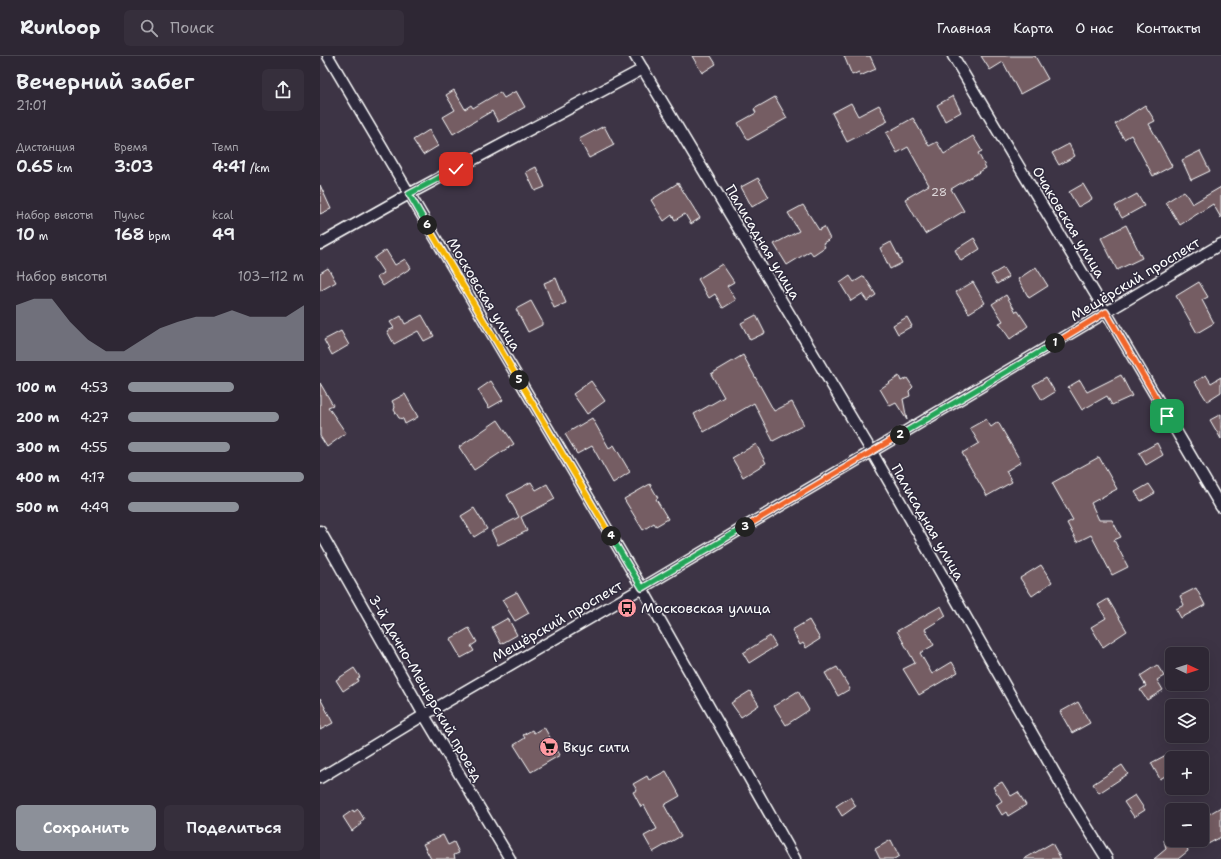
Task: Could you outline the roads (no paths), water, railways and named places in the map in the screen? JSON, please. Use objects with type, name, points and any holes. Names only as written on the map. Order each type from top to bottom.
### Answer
[{"type":"street","name":"Московская улица","points":[[328,56],[642,588],[795,859]]},
{"type":"street","name":"Палисадная улица","points":[[636,56],[872,452],[1065,792],[1106,859]]},
{"type":"street","name":"Очаковская улица","points":[[953,56],[1221,507]]},
{"type":"street","points":[[320,244],[409,194],[643,69]]},
{"type":"street","name":"Мещёрский проспект","points":[[320,778],[1221,244]]},
{"type":"street","name":"3-й Дачно-Мещерский проезд","points":[[320,531],[424,715],[510,859]]},
{"type":"place","name":"Московская улица","points":[[627,608]]},
{"type":"place","name":"Вкус сити","points":[[549,747]]}]
